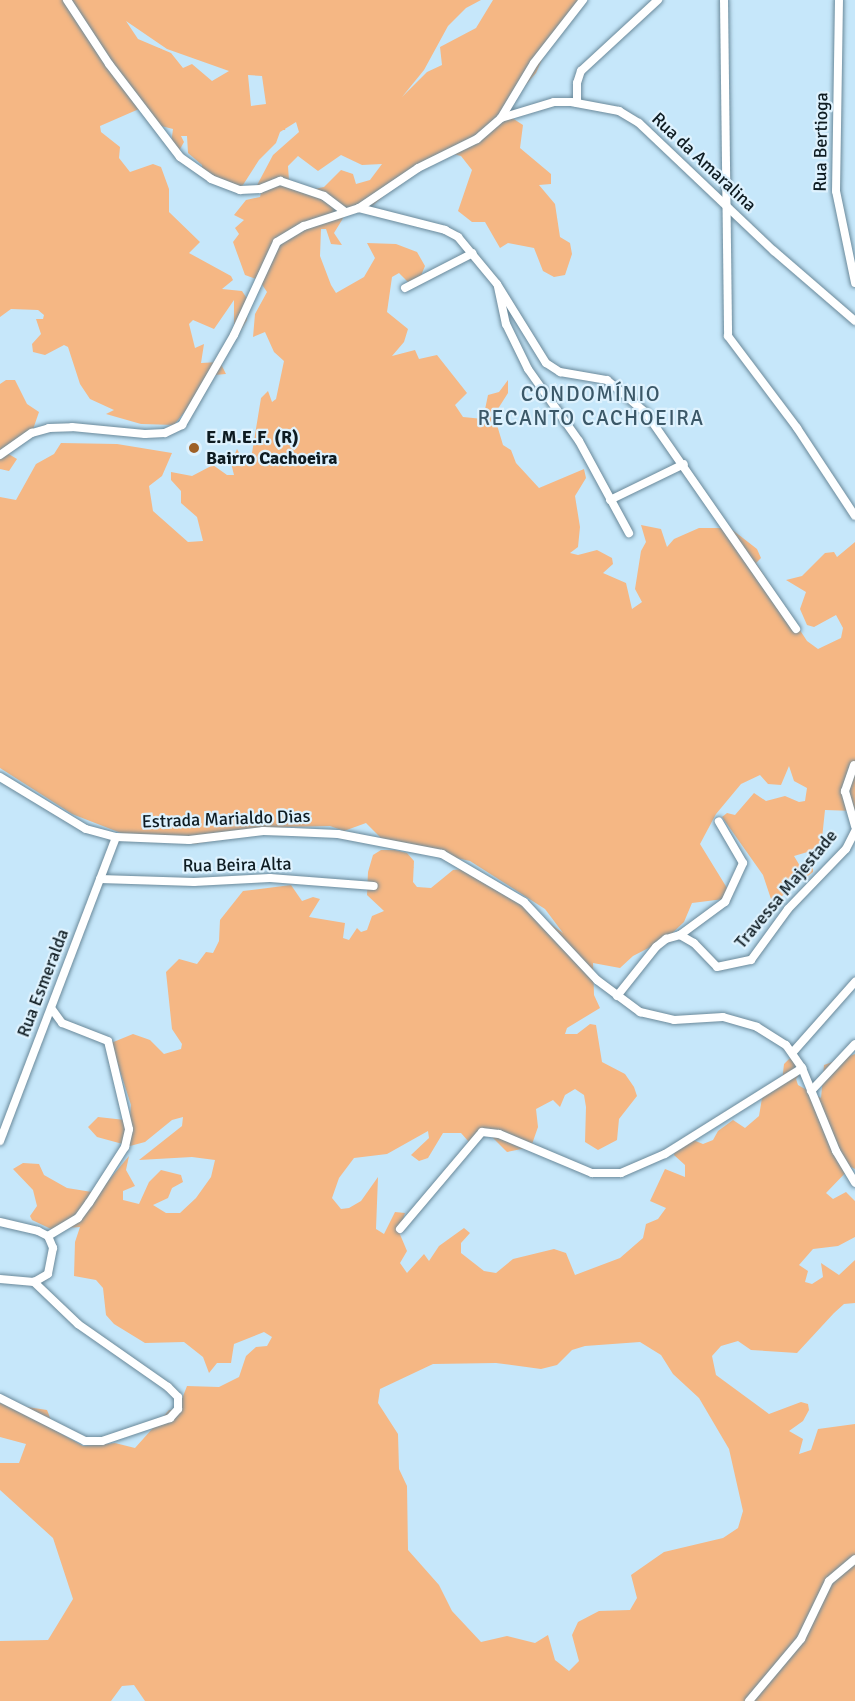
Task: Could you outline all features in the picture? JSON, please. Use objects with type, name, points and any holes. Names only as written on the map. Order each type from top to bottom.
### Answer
[{"type":"street","points":[[67,0],[108,64],[180,157],[211,179],[240,190],[260,189],[280,180],[324,196],[345,212]]},
{"type":"street","points":[[0,455],[32,432],[49,429],[72,427],[145,434],[165,433],[182,425],[234,336],[277,242],[304,226],[359,208],[418,168],[477,139],[501,118],[534,63],[583,0]]},
{"type":"street","points":[[577,103],[576,83],[581,71],[658,0]]},
{"type":"street","points":[[724,0],[728,336],[797,428],[855,516]]},
{"type":"street","name":"Rua Bertioga","points":[[839,0],[836,191],[855,283]]},
{"type":"street","name":"Rua da Amaralina","points":[[501,118],[554,102],[577,103],[619,111],[639,123],[725,205],[855,321]]},
{"type":"street","points":[[359,208],[445,230],[473,253],[497,284],[546,363],[560,372],[607,380],[646,413],[684,464],[796,629]]},
{"type":"street","points":[[405,288],[473,253]]},
{"type":"street","points":[[497,284],[506,324],[528,369],[579,441],[629,533]]},
{"type":"street","points":[[610,500],[684,464]]},
{"type":"street","name":"Travessa Majestade","points":[[680,935],[694,943],[717,967],[751,960],[788,909],[846,849],[855,829],[845,791],[854,765]]},
{"type":"street","name":"Estrada Marialdo Dias","points":[[0,777],[86,829],[116,837],[189,840],[262,831],[338,834],[442,854],[524,902],[597,980],[640,1012],[657,1017],[723,1017],[743,1021],[774,1036],[793,1052],[802,1068],[855,1183]]},
{"type":"street","points":[[617,996],[656,947],[680,935],[719,909],[742,869],[740,853],[719,822]]},
{"type":"street","name":"Rua Esmeralda","points":[[0,1142],[116,837]]},
{"type":"street","name":"Rua Beira Alta","points":[[100,879],[194,882],[270,878],[374,886]]},
{"type":"street","points":[[793,1052],[855,982]]},
{"type":"street","points":[[0,1222],[48,1236],[78,1218],[125,1148],[129,1129],[108,1041],[62,1023],[51,1009]]},
{"type":"street","points":[[811,1091],[855,1044]]},
{"type":"street","points":[[400,1229],[482,1132],[499,1134],[592,1173],[621,1173],[675,1148],[802,1068]]},
{"type":"street","points":[[0,1279],[34,1282],[48,1274],[53,1263],[48,1236]]},
{"type":"street","points":[[0,1398],[85,1441],[102,1441],[170,1418],[178,1409],[178,1397],[168,1387],[78,1324],[34,1282]]},
{"type":"street","points":[[748,1701],[801,1639],[829,1581],[855,1559]]},
{"type":"shaded area","points":[[0,0],[481,0],[466,8],[448,26],[424,70],[402,97],[427,72],[442,65],[440,47],[476,28],[493,0],[581,0],[549,44],[536,73],[509,104],[509,116],[523,125],[520,148],[551,174],[551,184],[539,185],[555,204],[560,237],[570,243],[572,254],[565,275],[554,277],[543,271],[534,248],[508,243],[500,248],[485,222],[472,222],[458,211],[472,170],[461,156],[453,154],[403,179],[370,208],[345,215],[334,233],[342,245],[331,244],[326,229],[321,229],[320,256],[336,293],[364,277],[375,258],[367,243],[396,244],[417,252],[425,266],[420,278],[409,283],[399,273],[392,277],[387,312],[408,329],[404,342],[392,356],[415,350],[419,359],[437,355],[467,393],[455,405],[463,417],[483,419],[488,395],[499,392],[508,380],[508,393],[494,415],[503,445],[511,450],[516,463],[539,488],[584,469],[586,478],[575,496],[580,527],[578,547],[570,553],[578,555],[597,550],[612,558],[613,564],[603,573],[626,583],[632,609],[642,602],[635,589],[641,551],[646,542],[641,525],[661,529],[667,547],[674,539],[699,528],[730,528],[757,549],[761,558],[756,563],[807,641],[818,649],[841,638],[843,628],[836,615],[814,627],[807,625],[800,609],[806,592],[786,580],[802,576],[825,553],[834,552],[837,557],[855,542],[855,811],[825,810],[821,848],[794,856],[800,866],[813,868],[813,872],[782,896],[771,899],[763,875],[722,817],[727,813],[735,815],[754,793],[766,801],[785,796],[799,802],[805,801],[807,788],[794,781],[789,766],[781,785],[768,784],[760,775],[741,784],[716,814],[700,844],[727,888],[724,899],[692,903],[684,922],[666,939],[633,956],[620,968],[593,963],[594,995],[600,1008],[567,1028],[565,1034],[577,1034],[590,1024],[596,1025],[602,1062],[625,1074],[634,1087],[637,1096],[619,1119],[617,1140],[598,1150],[585,1142],[584,1095],[575,1089],[565,1095],[560,1107],[553,1100],[536,1109],[538,1127],[531,1147],[507,1152],[487,1132],[469,1142],[461,1133],[443,1133],[428,1158],[419,1161],[411,1155],[429,1138],[428,1131],[387,1154],[354,1158],[339,1178],[332,1198],[341,1209],[349,1208],[361,1201],[378,1177],[376,1229],[384,1234],[395,1212],[405,1213],[399,1232],[407,1251],[400,1263],[407,1273],[424,1254],[429,1261],[439,1246],[464,1228],[470,1233],[461,1243],[461,1253],[484,1271],[496,1273],[513,1259],[554,1249],[566,1253],[575,1275],[620,1258],[643,1238],[646,1224],[658,1219],[666,1208],[650,1201],[665,1169],[685,1177],[685,1165],[674,1155],[675,1150],[693,1140],[703,1144],[713,1140],[718,1131],[733,1120],[745,1128],[759,1116],[762,1098],[782,1082],[784,1064],[790,1058],[806,1067],[796,1079],[798,1085],[821,1098],[824,1065],[855,1054],[855,1169],[851,1167],[826,1193],[833,1199],[846,1192],[855,1201],[855,1237],[838,1246],[813,1249],[799,1265],[808,1271],[805,1282],[812,1284],[823,1277],[821,1263],[839,1275],[855,1260],[855,1303],[844,1304],[797,1353],[751,1350],[738,1341],[721,1346],[712,1356],[716,1375],[769,1414],[801,1402],[808,1404],[809,1410],[803,1421],[789,1431],[803,1439],[799,1454],[811,1450],[818,1429],[855,1424],[855,1701],[145,1701],[134,1685],[122,1686],[111,1701],[0,1701],[0,1641],[48,1640],[73,1599],[53,1538],[0,1490],[0,1463],[19,1463],[26,1444],[0,1437],[0,1403],[47,1410],[55,1430],[83,1446],[115,1443],[135,1448],[169,1410],[178,1409],[187,1386],[219,1387],[239,1377],[246,1356],[256,1347],[267,1346],[272,1337],[264,1332],[234,1344],[231,1363],[217,1363],[209,1373],[203,1357],[184,1342],[145,1343],[114,1324],[106,1315],[103,1288],[96,1280],[74,1276],[75,1242],[80,1227],[51,1229],[32,1220],[30,1216],[37,1206],[33,1190],[13,1169],[23,1163],[39,1164],[44,1175],[67,1188],[98,1193],[129,1156],[126,1170],[135,1186],[123,1191],[123,1200],[139,1204],[149,1182],[161,1170],[181,1175],[183,1182],[172,1188],[168,1198],[153,1205],[166,1213],[180,1213],[196,1198],[211,1177],[215,1160],[192,1157],[139,1160],[182,1126],[183,1117],[172,1120],[145,1142],[130,1146],[97,1137],[88,1127],[98,1117],[125,1120],[130,1116],[131,1105],[111,1043],[133,1034],[150,1040],[164,1054],[181,1049],[182,1044],[172,1029],[166,972],[179,959],[197,964],[206,952],[213,953],[219,941],[220,920],[243,891],[291,885],[302,901],[313,897],[320,899],[309,917],[345,923],[343,938],[349,940],[357,928],[361,932],[367,930],[372,916],[384,911],[367,895],[368,872],[373,855],[381,850],[395,850],[407,853],[414,861],[413,882],[417,887],[431,888],[453,870],[464,869],[509,894],[563,933],[545,909],[470,861],[396,845],[381,838],[366,823],[344,831],[330,826],[287,827],[195,844],[126,835],[72,814],[0,768],[0,497],[16,500],[36,464],[54,454],[61,443],[117,444],[172,453],[162,476],[149,486],[153,511],[188,542],[203,541],[197,517],[181,503],[181,491],[171,480],[171,472],[192,476],[213,465],[227,475],[234,475],[231,463],[237,449],[243,460],[252,453],[261,398],[268,391],[272,402],[276,399],[284,361],[274,352],[265,332],[253,337],[255,314],[267,292],[259,280],[245,275],[233,242],[239,234],[235,228],[244,220],[234,215],[246,200],[260,197],[261,193],[255,189],[273,155],[299,132],[296,122],[280,132],[276,143],[259,160],[241,188],[203,175],[202,165],[188,153],[187,136],[181,136],[184,142],[179,151],[171,144],[173,129],[157,125],[139,109],[100,126],[101,132],[120,147],[119,158],[130,172],[153,164],[161,167],[169,189],[169,212],[200,242],[189,253],[231,276],[233,280],[222,289],[242,291],[248,300],[247,320],[241,330],[234,324],[234,300],[214,329],[193,320],[189,324],[195,348],[204,344],[201,363],[220,362],[226,374],[214,375],[174,425],[141,424],[106,414],[114,410],[90,399],[80,384],[68,347],[64,345],[45,355],[33,352],[32,344],[41,334],[36,319],[43,319],[44,315],[38,310],[11,309],[0,317]],"holes":[[[126,21],[167,49],[229,71],[212,81],[192,64],[183,68],[171,53],[138,39]],[[248,75],[262,76],[266,104],[251,106]],[[341,155],[362,165],[382,164],[370,180],[356,184],[353,174],[341,170],[324,187],[305,191],[289,181],[288,166],[298,156],[318,171]],[[640,1342],[661,1355],[673,1374],[699,1398],[729,1449],[743,1511],[738,1528],[723,1538],[664,1552],[631,1575],[637,1598],[630,1610],[599,1611],[578,1622],[572,1635],[579,1661],[569,1671],[555,1660],[548,1635],[535,1643],[507,1636],[481,1642],[452,1611],[439,1585],[408,1550],[407,1486],[399,1469],[398,1434],[378,1403],[380,1389],[433,1364],[496,1363],[541,1369],[557,1365],[572,1350],[585,1346]]]},
{"type":"shaded area","points":[[6,380],[15,380],[27,404],[39,412],[31,435],[7,453],[17,459],[9,471],[0,469],[0,384]]},
{"type":"place","name":"E.M.E.F. (R) Bairro Cachoeira","points":[[194,448]]},
{"type":"district","name":"CONDOMÍNIO RECANTO CACHOEIRA","points":[[591,406]]}]
